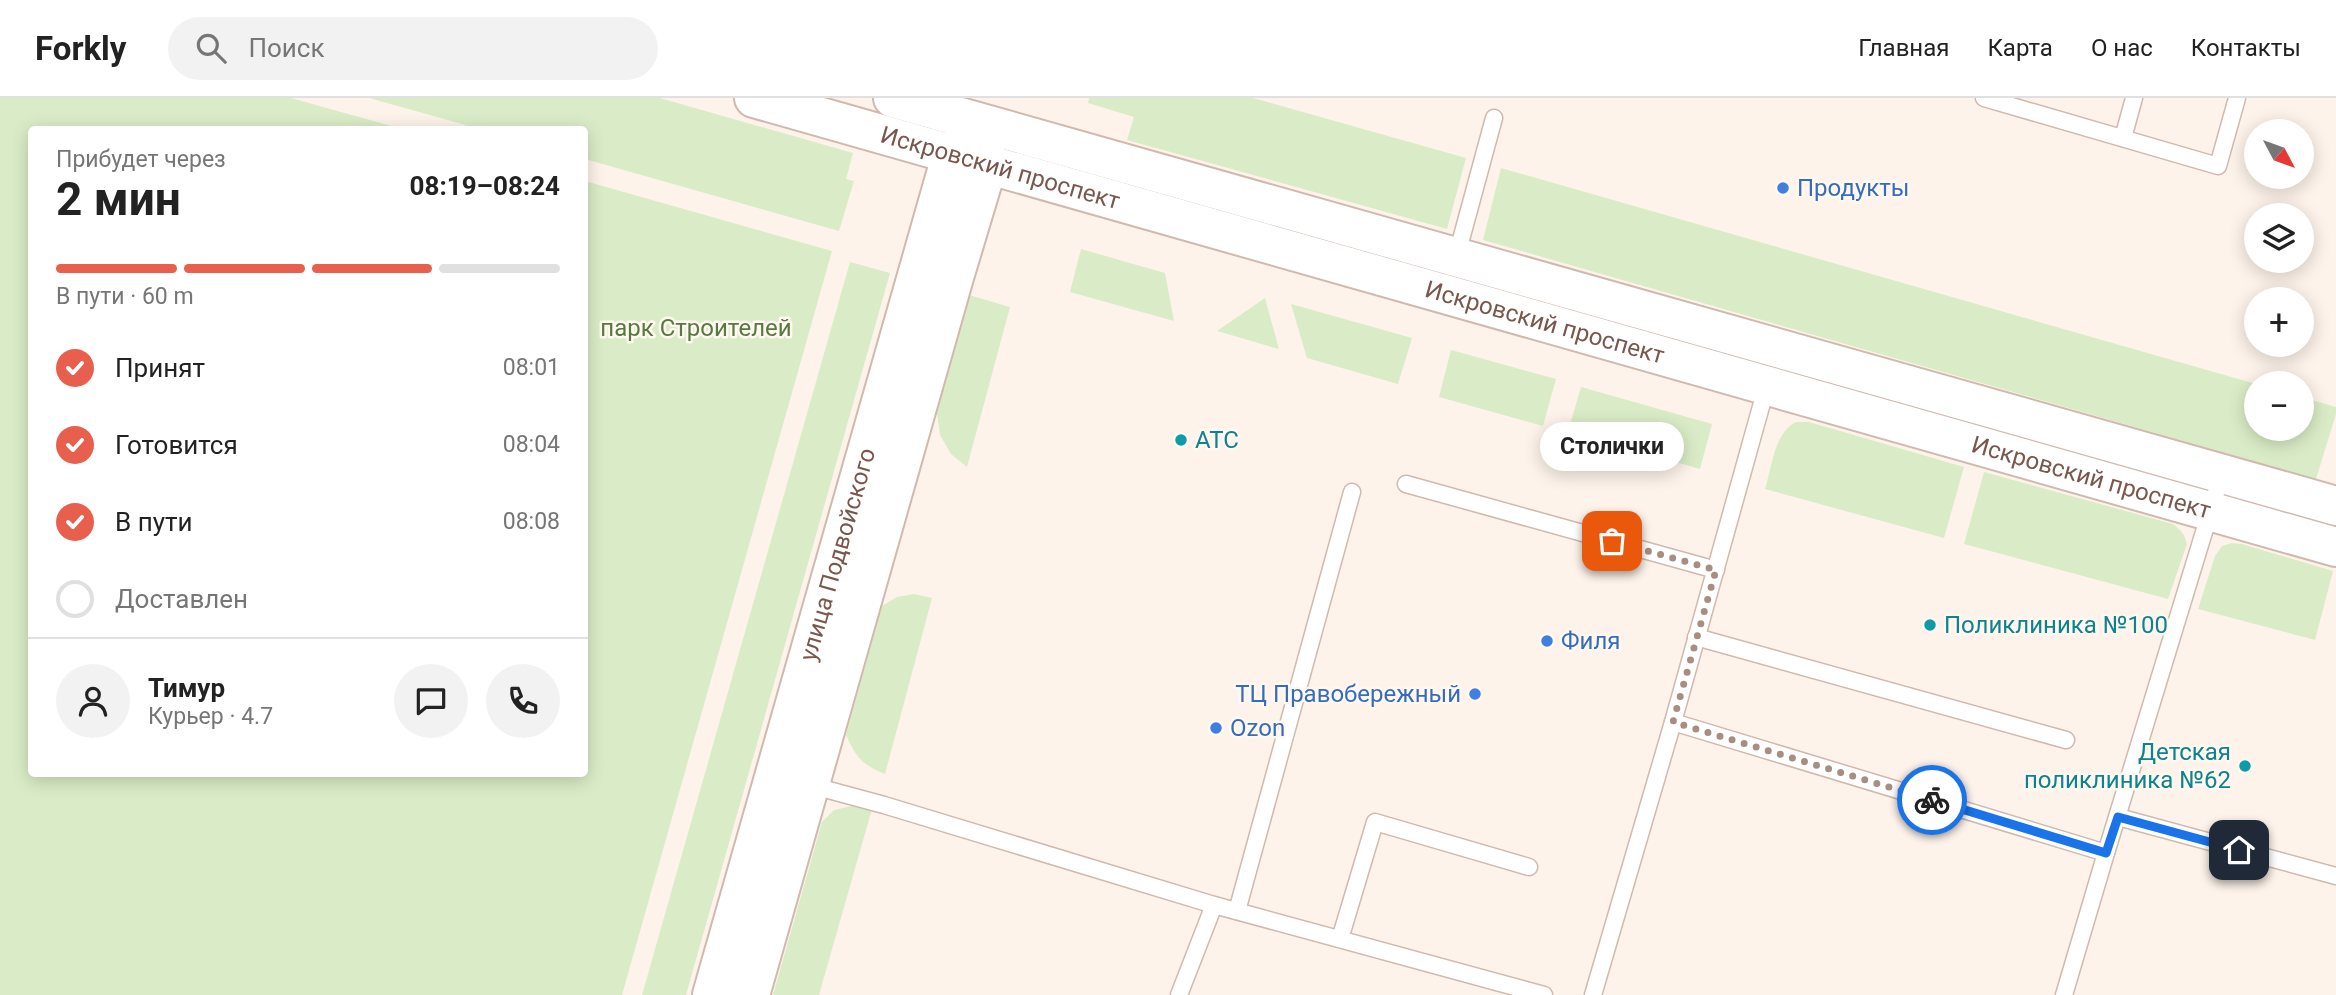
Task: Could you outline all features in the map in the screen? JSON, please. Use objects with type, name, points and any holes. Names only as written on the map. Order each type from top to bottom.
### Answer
[{"type":"street","name":"Искровский проспект","points":[[754,98],[988,164],[1451,275],[1773,366],[2334,498]]},
{"type":"street","name":"Искровский проспект","points":[[893,98],[981,110],[1451,275]]},
{"type":"street","name":"улица Подвойского","points":[[750,995],[792,781],[952,153],[981,110]]},
{"type":"street","points":[[981,110],[988,164]]},
{"type":"street","name":"улица Подвойского","points":[[712,995],[792,781],[988,164]]},
{"type":"street","name":"Искровский проспект","points":[[1773,366],[2211,512],[2336,547]]},
{"type":"lane","points":[[1984,98],[2218,166],[2237,98]]},
{"type":"lane","points":[[2123,138],[2134,98]]},
{"type":"lane","points":[[1451,275],[1494,118]]},
{"type":"lane","points":[[1593,995],[1773,366]]},
{"type":"lane","points":[[2064,995],[2222,473]]},
{"type":"lane","points":[[1406,484],[1716,570]]},
{"type":"lane","points":[[1237,911],[1352,492]]},
{"type":"lane","points":[[1696,637],[2066,740]]},
{"type":"lane","points":[[1673,722],[2106,853]]},
{"type":"lane","points":[[792,781],[884,805],[1214,905],[1544,995]]},
{"type":"lane","points":[[2118,817],[2336,876]]},
{"type":"lane","points":[[1340,939],[1375,822],[1529,867]]},
{"type":"lane","points":[[1179,995],[1214,905]]},
{"type":"green space","name":"парк Строителей","points":[[0,98],[291,98],[391,126],[28,126],[28,777],[588,777],[588,182],[832,251],[622,995],[0,995]]},
{"type":"green space","points":[[369,98],[660,98],[853,153],[846,179],[854,181],[839,231],[588,160],[588,126],[469,126]]},
{"type":"green space","points":[[1089,98],[1253,98],[1466,158],[1447,229],[1127,140],[1134,117],[1088,103]]},
{"type":"green space","points":[[1501,168],[2244,381],[2244,441],[2314,441],[2314,401],[2336,407],[2336,414],[2316,479],[1483,240]]},
{"type":"green space","points":[[1081,249],[1165,273],[1174,321],[1070,292]]},
{"type":"green space","points":[[850,262],[890,273],[686,995],[642,995]]},
{"type":"green space","points":[[969,295],[1010,307],[967,467],[951,454],[940,435],[937,413]]},
{"type":"green space","points":[[1265,298],[1279,349],[1217,331]]},
{"type":"green space","points":[[1291,304],[1412,338],[1398,384],[1307,358]]},
{"type":"green space","points":[[1451,350],[1556,379],[1543,426],[1439,397]]},
{"type":"green space","points":[[1581,387],[1712,424],[1700,469],[1568,432]]},
{"type":"green space","points":[[1796,422],[1809,422],[1964,467],[1944,538],[1765,489],[1778,442]]},
{"type":"green space","points":[[1984,472],[2173,524],[2182,533],[2187,544],[2168,599],[1964,544]]},
{"type":"green space","points":[[2232,543],[2333,571],[2315,640],[2198,609],[2215,556],[2222,546]]},
{"type":"green space","points":[[914,594],[932,598],[885,774],[861,759],[846,735],[882,606],[897,597]]},
{"type":"green space","points":[[852,806],[872,809],[819,995],[773,995],[822,822],[834,810]]},
{"type":"way so far","points":[[1612,541],[1716,570],[1673,722],[1932,800]]},
{"type":"place","name":"Продукты","points":[[1783,188]]},
{"type":"place","name":"АТС","points":[[1181,440]]},
{"type":"place","name":"Столички","points":[[1612,541]]},
{"type":"place","name":"Поликлиника №100","points":[[1930,625]]},
{"type":"place","name":"Филя","points":[[1547,641]]},
{"type":"place","name":"ТЦ Правобережный","points":[[1475,694]]},
{"type":"place","name":"Ozon","points":[[1216,728]]},
{"type":"place","name":"Детская поликлиника №62","points":[[2245,766]]},
{"type":"route","points":[[1932,800],[2106,853],[2118,817],[2239,850]]}]
